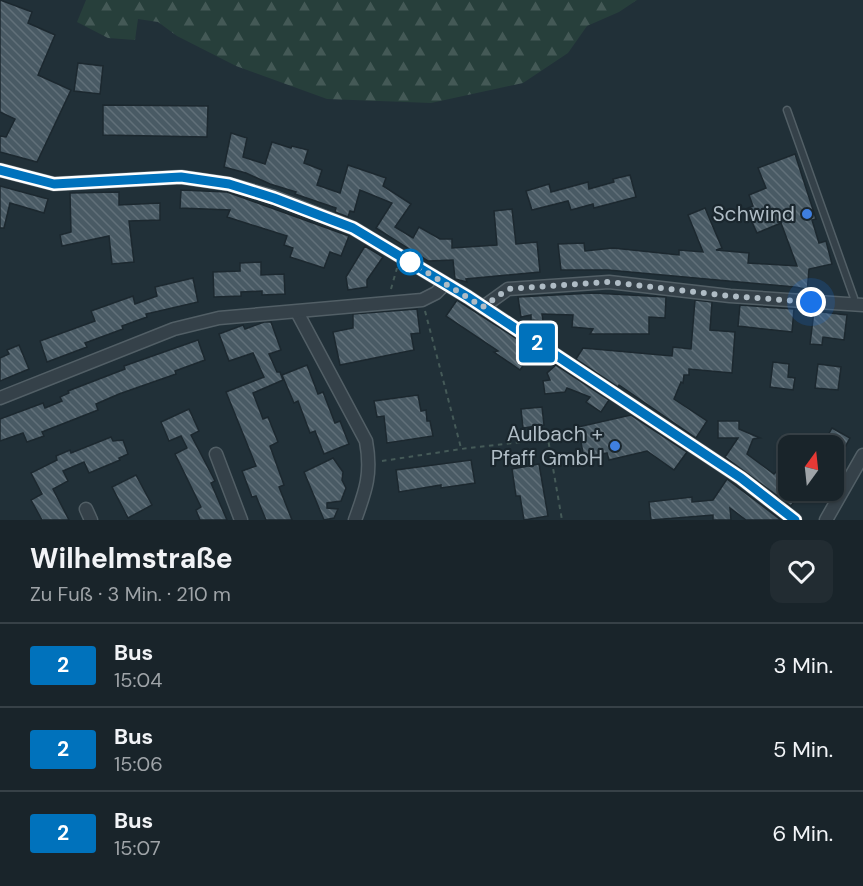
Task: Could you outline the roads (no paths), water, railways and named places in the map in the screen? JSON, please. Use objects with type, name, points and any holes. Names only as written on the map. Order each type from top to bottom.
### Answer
[{"type":"street","points":[[0,170],[54,184],[181,177],[229,184],[274,198],[353,228],[483,307],[741,478],[795,520]]},
{"type":"street","points":[[483,307],[508,289],[609,282],[730,296],[857,305]]},
{"type":"street","points":[[0,398],[174,329],[219,318],[422,300],[436,293],[446,284]]},
{"type":"street","points":[[297,312],[366,441],[370,463],[366,492],[355,520]]},
{"type":"street","points":[[216,454],[241,520]]},
{"type":"street","points":[[826,520],[863,455]]},
{"type":"lane","points":[[788,110],[857,305]]},
{"type":"place","name":"Schwind","points":[[807,214]]},
{"type":"place","name":"Aulbach + Pfaff GmbH","points":[[615,446]]}]
